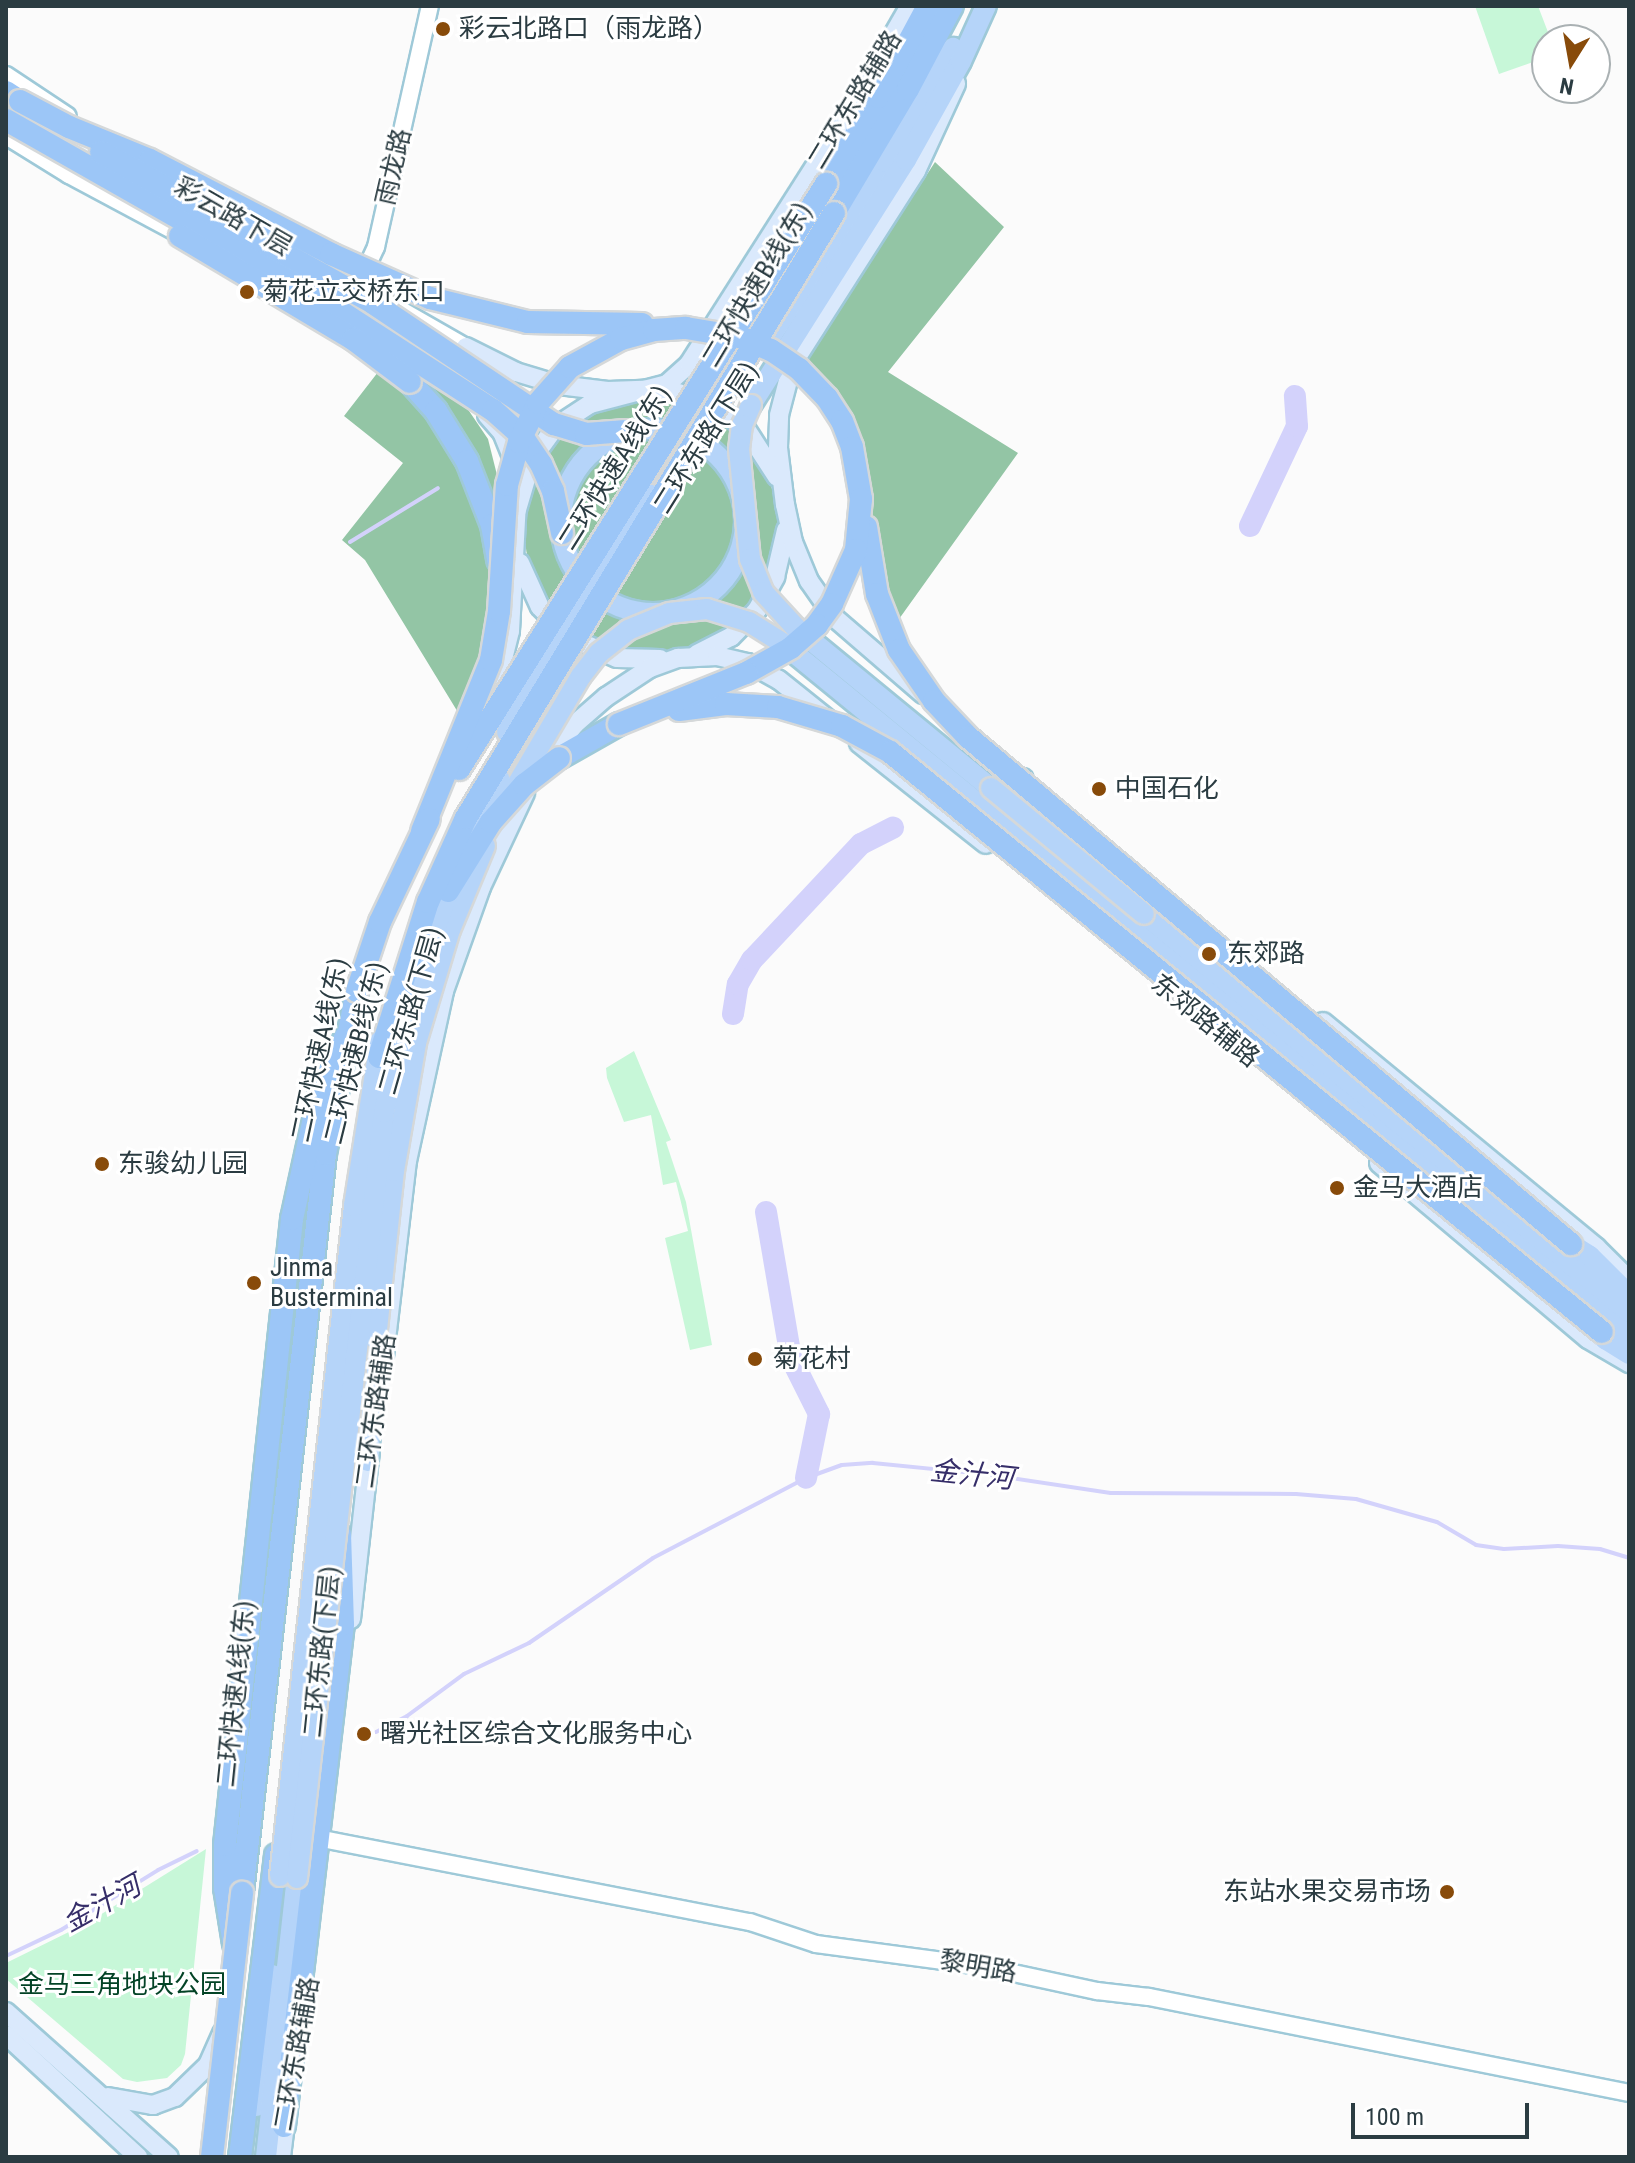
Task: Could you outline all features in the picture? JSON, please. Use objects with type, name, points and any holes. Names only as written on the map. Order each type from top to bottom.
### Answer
[{"type":"highway","name":"二环快速A线(东)","points":[[212,2157],[325,1154],[345,1038],[380,922],[422,831],[812,210],[928,6]]},
{"type":"highway","name":"二环快速B线(东)","points":[[240,2157],[364,1125],[388,1027],[428,902],[480,792],[842,200],[953,6]]},
{"type":"highway","points":[[13,96],[69,127],[161,165],[331,254],[430,298],[528,322],[686,326],[715,331],[771,350],[818,387],[848,434],[877,594],[886,621],[913,674],[968,737],[1571,1244]]},
{"type":"highway","points":[[13,96],[161,187],[365,298],[554,424],[586,434],[626,431]]},
{"type":"highway","points":[[6,120],[211,256],[362,345],[410,382],[450,431],[467,461],[492,525],[501,579]]},
{"type":"highway","points":[[6,120],[318,297],[493,410],[522,436],[541,464],[553,491],[562,533]]},
{"type":"highway","points":[[422,831],[488,669],[497,629],[503,521],[512,463],[527,422],[552,385],[580,359],[621,339],[670,328],[715,331]]},
{"type":"highway","points":[[388,1027],[453,879],[491,822],[542,770],[577,745],[619,724],[746,673],[809,633],[832,604],[852,564],[859,537],[861,499]]},
{"type":"highway","points":[[619,724],[683,709],[749,705],[810,715],[842,726],[878,745],[931,784],[1602,1332]]},
{"type":"highway","points":[[234,1981],[235,1955],[224,1869],[227,1817],[292,1219],[319,1095],[345,1038]]},
{"type":"highway","points":[[284,2126],[343,1624],[335,1469],[340,1305]]},
{"type":"main road","name":"二环东路辅路","points":[[638,390],[673,380],[695,355],[834,136],[910,6]]},
{"type":"main road","name":"二环东路(下层)","points":[[249,2157],[267,2031],[280,1876],[365,1123],[376,1055],[399,975],[454,834],[531,689],[735,359],[882,134],[953,6]]},
{"type":"main road","name":"二环东路(下层)","points":[[266,2157],[379,1149],[390,1076],[409,1000],[436,921],[469,841],[569,659],[732,396],[908,126],[980,9]]},
{"type":"main road","points":[[789,636],[757,581],[750,559],[739,449],[745,415],[897,176],[949,85],[980,9]]},
{"type":"main road","points":[[638,390],[590,404],[571,414],[542,442],[524,477],[515,534],[521,569],[529,588],[554,624],[571,638],[617,658],[646,661],[678,658],[715,646],[731,637],[757,610],[782,560],[785,505],[779,464],[779,415],[786,381],[800,351],[916,171],[942,120],[980,9]]},
{"type":"main road","points":[[466,347],[516,372],[559,385],[594,390],[688,393],[730,414],[761,447],[772,466],[797,555],[809,581],[825,607],[848,630],[1023,779],[1555,1213],[1629,1280]]},
{"type":"main road","points":[[203,2157],[234,1981],[324,1189],[339,1089],[358,1003],[389,910],[434,807],[500,671],[510,631],[517,475],[509,446],[490,418],[455,389]]},
{"type":"main road","points":[[409,1000],[453,920],[512,793],[590,664],[628,630],[678,611],[704,601],[725,584],[742,552],[746,519],[738,487],[709,449],[667,431],[626,431],[592,448],[576,468],[562,506],[562,533],[576,572],[597,592],[636,609],[678,611],[707,609],[789,636],[985,796],[1629,1336]]},
{"type":"main road","name":"东郊路辅路","points":[[678,658],[727,657],[758,667],[779,680],[1378,1162],[1588,1339],[1629,1363]]},
{"type":"main road","name":"二环东路辅路","points":[[281,2157],[284,2126],[300,2068],[368,1461],[408,1151],[454,957],[487,874],[529,786],[558,743],[595,706],[640,673],[678,658]]},
{"type":"main road","points":[[985,796],[1023,779]]},
{"type":"main road","points":[[985,796],[1144,914],[1629,1312]]},
{"type":"main road","points":[[368,1461],[376,1339],[406,1090],[424,1012],[453,920],[469,841]]},
{"type":"main road","points":[[1118,854],[1144,914]]},
{"type":"main road","points":[[1571,1244],[1590,1256],[1629,1295]]},
{"type":"main road","points":[[1602,1332],[1605,1339],[1629,1354]]},
{"type":"main road","points":[[6,2012],[103,2095],[169,2157]]},
{"type":"main road","points":[[103,2095],[129,2103],[153,2105],[175,2097],[208,2065],[227,2023]]},
{"type":"main road","points":[[6,2035],[138,2157]]},
{"type":"street","name":"雨龙路","points":[[340,321],[376,247],[430,6]]},
{"type":"street","name":"彩云路下层","points":[[6,75],[226,215],[466,347]]},
{"type":"street","name":"彩云路下层","points":[[6,136],[69,175],[340,321],[455,389]]},
{"type":"street","name":"黎明路","points":[[327,1840],[750,1922],[816,1944],[968,1964],[1097,1991],[1149,1997],[1629,2093]]},
{"type":"green space","points":[[1475,6],[1538,6],[1545,24],[1531,24],[1531,63],[1499,74]]},
{"type":"green space","points":[[935,162],[1004,227],[888,372],[1018,453],[894,626],[848,429],[807,360]]},
{"type":"green space","points":[[392,354],[467,408],[488,439],[503,499],[509,593],[459,714],[365,560],[342,540],[403,463],[344,416]]},
{"type":"green space","points":[[639,400],[663,400],[700,409],[732,428],[750,446],[769,478],[776,502],[776,552],[769,576],[750,608],[732,626],[688,649],[663,654],[639,654],[602,645],[570,626],[552,608],[529,564],[524,539],[524,515],[533,478],[552,446],[570,428],[614,405]]},
{"type":"green space","points":[[634,1051],[671,1140],[666,1142],[686,1202],[712,1345],[690,1350],[665,1238],[688,1231],[676,1182],[663,1185],[651,1115],[624,1122],[607,1078],[606,1068]]},
{"type":"green space","name":"金马三角地块公园","points":[[206,1849],[185,2054],[181,2065],[167,2078],[137,2082],[123,2079],[6,1979],[6,1963],[87,1923]]},
{"type":"waterway","points":[[1250,526],[1297,426],[1295,396]]},
{"type":"waterway","points":[[350,542],[438,488]]},
{"type":"waterway","points":[[733,1014],[738,984],[752,960],[861,844],[893,828]]},
{"type":"waterway","points":[[766,1212],[791,1358],[819,1414],[806,1478]]},
{"type":"waterway","name":"金汁河","points":[[376,1732],[407,1716],[464,1674],[529,1643],[653,1558],[806,1478],[842,1465],[873,1463],[984,1474],[1111,1493],[1296,1494],[1356,1499],[1437,1522],[1476,1545],[1504,1549],[1558,1546],[1600,1549],[1629,1558]]},
{"type":"waterway","name":"金汁河","points":[[6,1956],[61,1930],[158,1870],[197,1851]]},
{"type":"place","name":"彩云北路口（雨龙路）","points":[[443,29]]},
{"type":"place","name":"菊花立交桥东口","points":[[247,292]]},
{"type":"place","name":"中国石化","points":[[1099,789]]},
{"type":"place","name":"东郊路","points":[[1209,954]]},
{"type":"place","name":"东骏幼儿园","points":[[102,1164]]},
{"type":"place","name":"金马大酒店","points":[[1337,1188]]},
{"type":"place","name":"Jinma Busterminal","points":[[254,1283]]},
{"type":"place","name":"菊花村","points":[[755,1359]]},
{"type":"place","name":"曙光社区综合文化服务中心","points":[[364,1734]]},
{"type":"place","name":"东站水果交易市场","points":[[1447,1892]]}]
